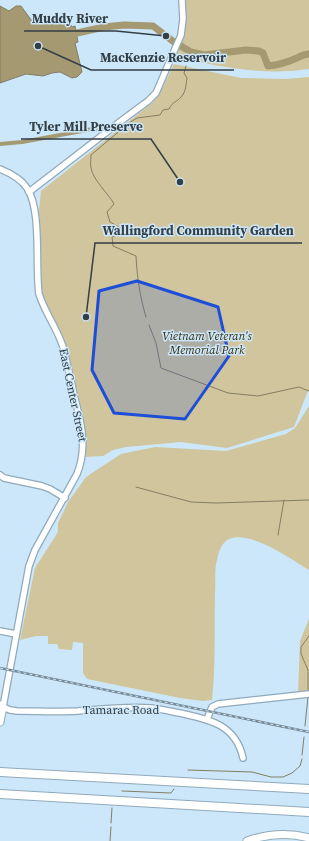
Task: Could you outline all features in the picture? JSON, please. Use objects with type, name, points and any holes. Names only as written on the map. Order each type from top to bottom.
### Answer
[{"type":"highway","points":[[0,772],[309,789]]},
{"type":"highway","points":[[0,794],[309,812]]},
{"type":"main road","name":"East Center Street","points":[[0,722],[2,706]]},
{"type":"main road","points":[[247,841],[278,834],[309,838]]},
{"type":"street","points":[[0,169],[21,181],[30,192],[148,101],[156,93],[178,44],[183,25],[182,0]]},
{"type":"street","name":"East Center Street","points":[[2,706],[26,576],[32,558],[80,468],[83,452],[83,436],[60,337],[39,294],[35,216],[30,192]]},
{"type":"street","points":[[0,475],[4,478],[50,488],[65,498]]},
{"type":"street","points":[[0,631],[16,634]]},
{"type":"street","points":[[207,719],[211,708],[218,704],[309,694]]},
{"type":"street","name":"Tamarac Road","points":[[2,706],[10,710],[17,711],[76,711],[152,708],[207,719],[218,724],[231,734],[240,746],[243,758]]},
{"type":"highlighted area","points":[[137,281],[218,307],[229,356],[185,419],[114,413],[92,370],[99,291]]},
{"type":"green space","points":[[185,0],[309,0],[309,69],[292,71],[258,71],[226,67],[176,57],[185,29]]},
{"type":"green space","name":"Vietnam Veteran's Memorial Park","points":[[174,64],[241,78],[285,79],[309,77],[309,390],[294,427],[227,448],[181,442],[126,447],[113,450],[103,456],[85,457],[86,445],[84,426],[64,341],[44,302],[42,292],[39,211],[41,191],[152,103],[160,93]]},
{"type":"green space","points":[[309,406],[309,570],[270,547],[248,538],[238,537],[229,539],[222,545],[218,554],[216,568],[212,700],[203,701],[180,698],[87,679],[83,673],[83,643],[73,642],[72,650],[59,649],[57,644],[48,644],[48,636],[36,636],[20,640],[35,568],[58,532],[58,523],[68,502],[86,477],[121,454],[155,447],[226,451],[286,434],[295,428]]},
{"type":"green space","points":[[309,619],[309,693],[298,694],[300,641]]},
{"type":"shaded area","points":[[0,6],[9,11],[16,6],[21,6],[32,21],[69,22],[72,27],[75,26],[78,42],[75,43],[82,72],[77,77],[72,78],[60,72],[43,76],[26,74],[0,83]]},
{"type":"waterway","points":[[68,35],[104,27],[124,25],[153,26],[174,42],[191,52],[204,55],[246,50],[259,51],[263,53],[268,66],[309,54]]},
{"type":"waterway","points":[[188,61],[191,52]]},
{"type":"waterway","points":[[146,317],[139,287],[136,256],[113,246],[112,237],[119,234],[119,227],[110,222],[107,212],[114,204],[92,173],[91,155],[137,118],[160,115],[163,110],[169,109],[183,95],[186,88],[187,78],[184,73],[186,66]]},
{"type":"waterway","points":[[0,144],[22,142],[93,129],[102,130]]},
{"type":"waterway","points":[[149,325],[156,343],[161,368],[228,393],[258,396],[299,387],[309,391]]},
{"type":"waterway","points":[[136,487],[191,502],[216,503],[309,500]]},
{"type":"waterway","points":[[278,535],[284,500]]},
{"type":"waterway","points":[[308,691],[308,670],[301,654],[301,647],[309,636]]},
{"type":"waterway","points":[[305,726],[308,697]]},
{"type":"waterway","points":[[302,755],[304,737]]},
{"type":"waterway","points":[[188,770],[252,772],[271,777],[283,777],[292,773],[300,766],[302,759]]},
{"type":"waterway","points":[[122,791],[171,793],[174,789]]},
{"type":"waterway","points":[[111,823],[112,808]]},
{"type":"waterway","points":[[110,841],[111,827]]},
{"type":"railway","points":[[0,668],[309,732]]},
{"type":"place","name":"Muddy River","points":[[166,36]]},
{"type":"place","name":"MacKenzie Reservoir","points":[[38,46]]},
{"type":"place","name":"Tyler Mill Preserve","points":[[180,182]]},
{"type":"place","name":"Wallingford Community Garden","points":[[86,317]]}]
